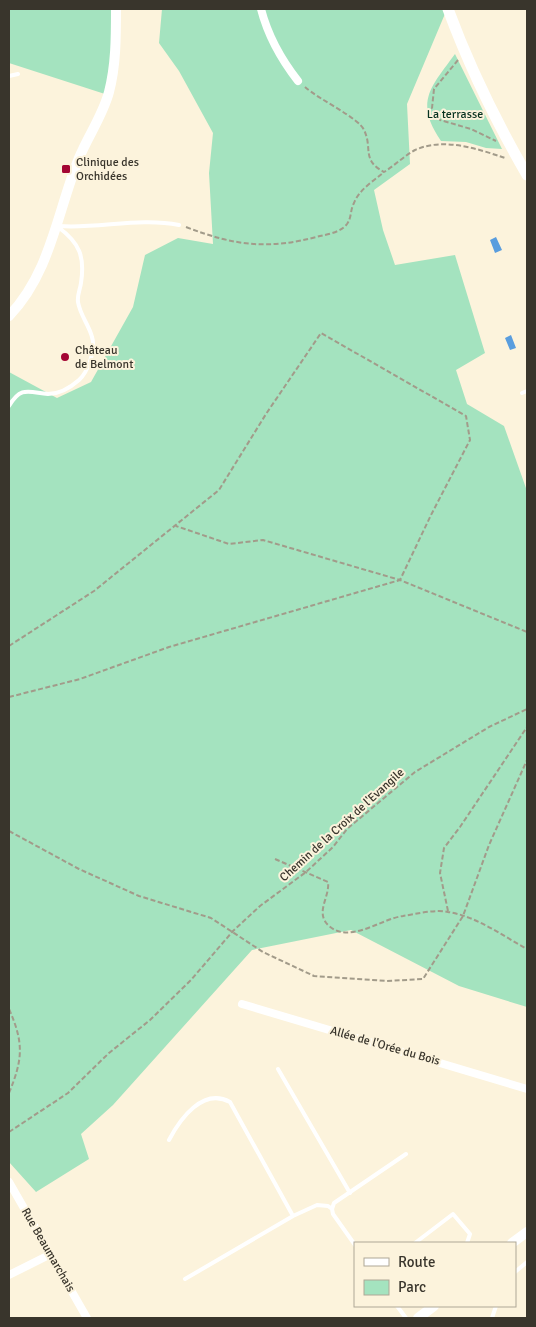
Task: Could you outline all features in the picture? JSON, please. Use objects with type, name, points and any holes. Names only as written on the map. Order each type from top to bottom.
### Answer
[{"type":"main road","points":[[448,9],[512,148],[527,175]]},
{"type":"street","points":[[9,316],[33,286],[49,253],[70,180],[108,95],[115,49],[116,9]]},
{"type":"street","points":[[261,9],[265,25],[280,58],[298,81]]},
{"type":"street","name":"Allée de l'Orée du Bois","points":[[242,1004],[527,1089]]},
{"type":"street","name":"Rue Beaumarchais","points":[[9,1182],[88,1318]]},
{"type":"street","points":[[513,1242],[527,1232]]},
{"type":"street","points":[[9,1276],[51,1254]]},
{"type":"street","points":[[418,1318],[433,1307]]},
{"type":"lane","points":[[9,76],[18,74]]},
{"type":"lane","points":[[56,226],[75,227],[159,221],[180,225]]},
{"type":"lane","points":[[9,406],[16,395],[27,391],[48,394],[65,391],[80,379],[89,362],[93,346],[92,337],[83,321],[77,298],[83,267],[81,250],[56,226]]},
{"type":"lane","points":[[522,393],[527,391]]},
{"type":"lane","points":[[278,1069],[350,1193]]},
{"type":"lane","points":[[169,1140],[188,1111],[199,1104],[218,1097],[230,1102],[293,1216]]},
{"type":"lane","points":[[354,1244],[333,1214],[334,1203],[406,1154]]},
{"type":"lane","points":[[184,1279],[293,1216],[318,1205],[328,1206],[332,1209]]},
{"type":"lane","points":[[415,1242],[453,1214],[470,1234],[467,1242]]},
{"type":"lane","points":[[516,1271],[527,1262]]},
{"type":"lane","points":[[398,1307],[406,1318]]},
{"type":"path","points":[[466,51],[434,89],[432,108],[440,120],[470,129],[512,148]]},
{"type":"path","points":[[298,81],[318,98],[357,121],[364,130],[368,156],[373,166],[384,172]]},
{"type":"path","points":[[180,225],[216,239],[238,244],[258,246],[292,244],[337,232],[346,225],[352,216],[354,203],[365,188],[414,151],[441,145],[464,146],[510,160]]},
{"type":"path","points":[[9,646],[94,591],[219,490],[266,414],[321,333],[466,416],[470,440],[431,514],[400,580],[178,645],[80,679],[9,697]]},
{"type":"path","points":[[176,526],[229,544],[262,540],[400,580],[527,632]]},
{"type":"path","name":"Chemin de la Croix de l'Evangile","points":[[9,1132],[68,1093],[109,1053],[150,1020],[191,980],[233,931],[260,906],[306,872],[333,847],[347,829],[415,772],[489,727],[527,709]]},
{"type":"path","points":[[448,912],[440,873],[444,848],[527,727]]},
{"type":"path","points":[[9,831],[79,869],[139,896],[211,918],[263,952],[314,976],[387,982],[422,979],[462,916],[489,845],[527,760]]},
{"type":"path","points":[[275,859],[328,882],[329,889],[322,911],[323,918],[326,924],[338,931],[360,931],[401,916],[448,912],[462,916],[527,949]]},
{"type":"path","points":[[9,1009],[16,1025],[22,1048],[9,1093]]},
{"type":"green space","points":[[9,9],[116,9],[108,95],[9,63]]},
{"type":"green space","points":[[162,9],[447,9],[407,104],[410,164],[374,190],[383,230],[395,265],[455,255],[485,353],[456,370],[467,404],[504,426],[527,491],[527,1007],[459,986],[351,930],[252,950],[113,1105],[81,1134],[89,1159],[36,1192],[9,1162],[9,372],[57,398],[91,382],[133,307],[145,255],[178,238],[213,244],[209,173],[213,133],[179,71],[159,43]]},
{"type":"green space","name":"La terrasse","points":[[455,54],[502,149],[486,148],[466,142],[441,141],[433,127],[428,116],[427,105],[429,95],[439,76]]},
{"type":"water","points":[[496,237],[502,250],[495,253],[490,240]]},
{"type":"water","points":[[511,335],[516,348],[510,350],[505,338]]},
{"type":"place","name":"Clinique des Orchidées","points":[[66,169]]},
{"type":"place","name":"Château de Belmont","points":[[65,357]]}]
